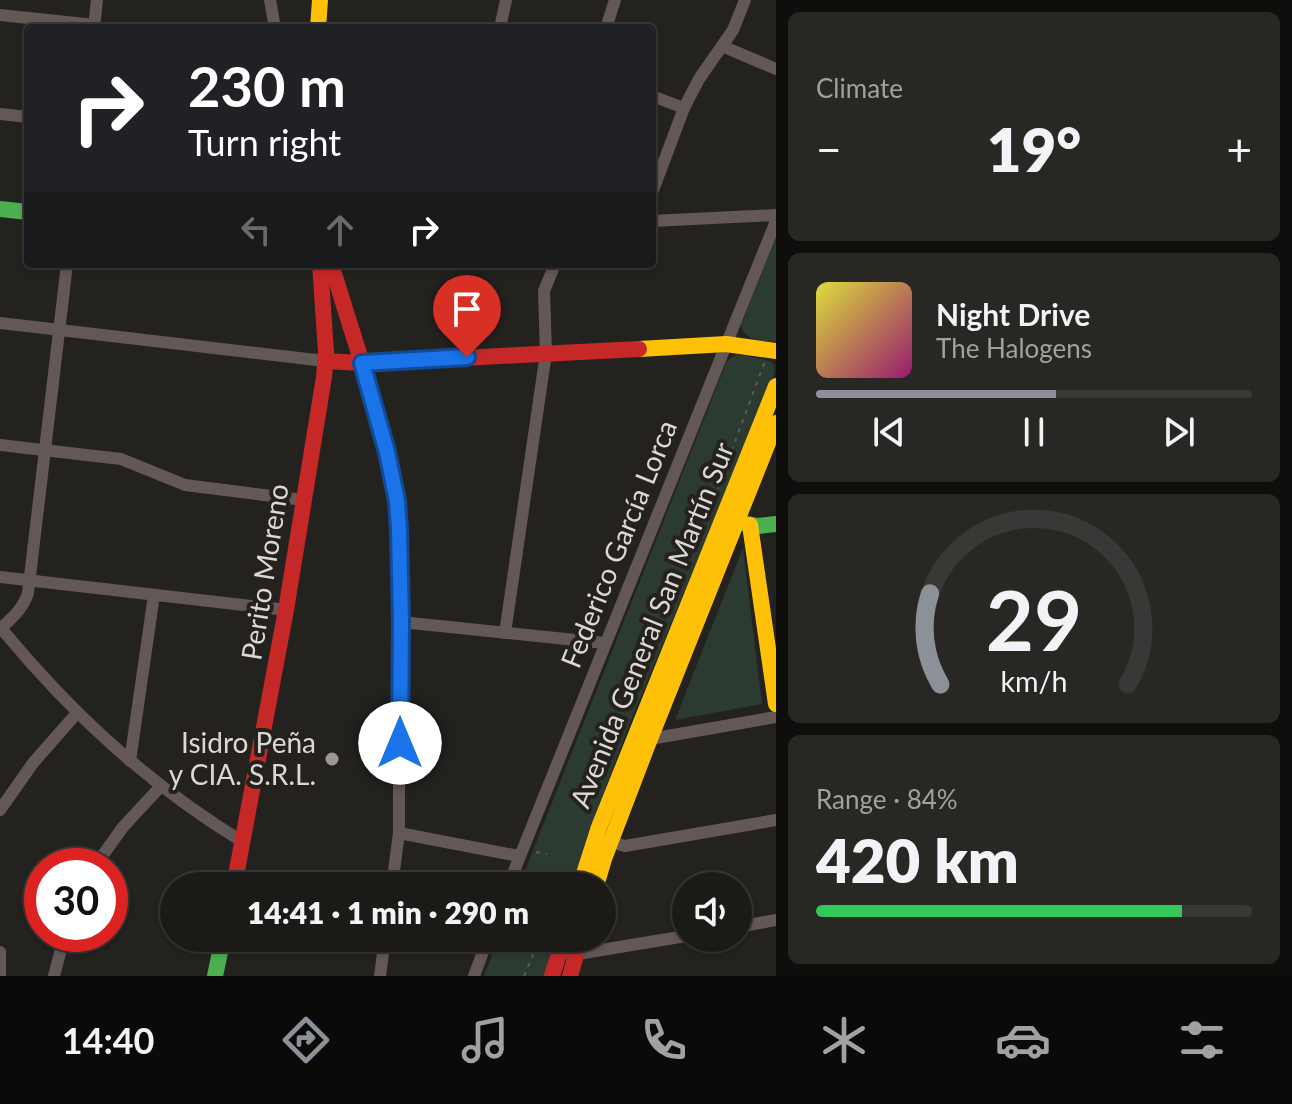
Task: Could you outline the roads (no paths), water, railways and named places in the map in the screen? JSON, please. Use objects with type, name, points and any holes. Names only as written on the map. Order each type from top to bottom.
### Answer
[{"type":"main road","points":[[318,24],[320,0]]},
{"type":"main road","points":[[0,209],[24,212]]},
{"type":"main road","name":"Perito Moreno","points":[[237,872],[286,610],[325,361],[320,268]]},
{"type":"main road","points":[[332,268],[362,363]]},
{"type":"main road","points":[[325,361],[362,363],[726,344],[776,351]]},
{"type":"main road","name":"Avenida General San Martín Sur","points":[[737,521],[776,386]]},
{"type":"main road","name":"Avenida General San Martín Sur","points":[[587,872],[776,423]]},
{"type":"main road","points":[[776,524],[737,521],[776,704]]},
{"type":"main road","name":"Avenida General San Martín Sur","points":[[598,872],[603,840]]},
{"type":"main road","points":[[215,976],[220,952]]},
{"type":"main road","points":[[552,976],[560,952]]},
{"type":"main road","points":[[570,976],[577,952]]},
{"type":"street","points":[[95,24],[97,0]]},
{"type":"street","points":[[270,0],[274,24]]},
{"type":"street","points":[[501,24],[506,0]]},
{"type":"street","points":[[607,24],[615,0]]},
{"type":"street","points":[[656,182],[684,108],[699,79],[733,30],[745,0]]},
{"type":"street","points":[[0,15],[78,24]]},
{"type":"street","points":[[722,46],[776,69]]},
{"type":"street","points":[[656,98],[684,108]]},
{"type":"street","points":[[0,114],[24,117]]},
{"type":"street","points":[[656,221],[776,218]]},
{"type":"street","name":"Federico García Lorca","points":[[513,872],[776,218]]},
{"type":"street","points":[[67,268],[30,581],[25,603],[1,629],[77,713],[130,761],[193,810],[243,842]]},
{"type":"street","points":[[505,633],[546,353],[544,291],[553,268]]},
{"type":"street","points":[[0,323],[325,361]]},
{"type":"street","points":[[362,363],[387,452],[399,529],[399,833],[394,872]]},
{"type":"street","points":[[0,445],[121,459],[185,485],[303,500]]},
{"type":"street","points":[[0,577],[286,610]]},
{"type":"street","points":[[130,761],[154,595]]},
{"type":"street","points":[[401,622],[604,643]]},
{"type":"street","points":[[0,810],[33,763],[77,713]]},
{"type":"street","points":[[643,737],[776,717]]},
{"type":"street","points":[[108,848],[161,786]]},
{"type":"street","points":[[603,840],[625,846],[776,820]]},
{"type":"street","points":[[399,833],[519,856]]},
{"type":"street","points":[[752,924],[776,920]]},
{"type":"street","points":[[616,943],[672,937]]},
{"type":"street","points":[[0,952],[0,975],[8,976]]},
{"type":"street","points":[[54,976],[60,952]]},
{"type":"street","points":[[380,976],[383,952]]},
{"type":"street","points":[[474,976],[483,952]]},
{"type":"street","points":[[558,957],[568,952]]},
{"type":"place","name":"Isidro Peña y CIA. S.R.L.","points":[[332,759]]}]
